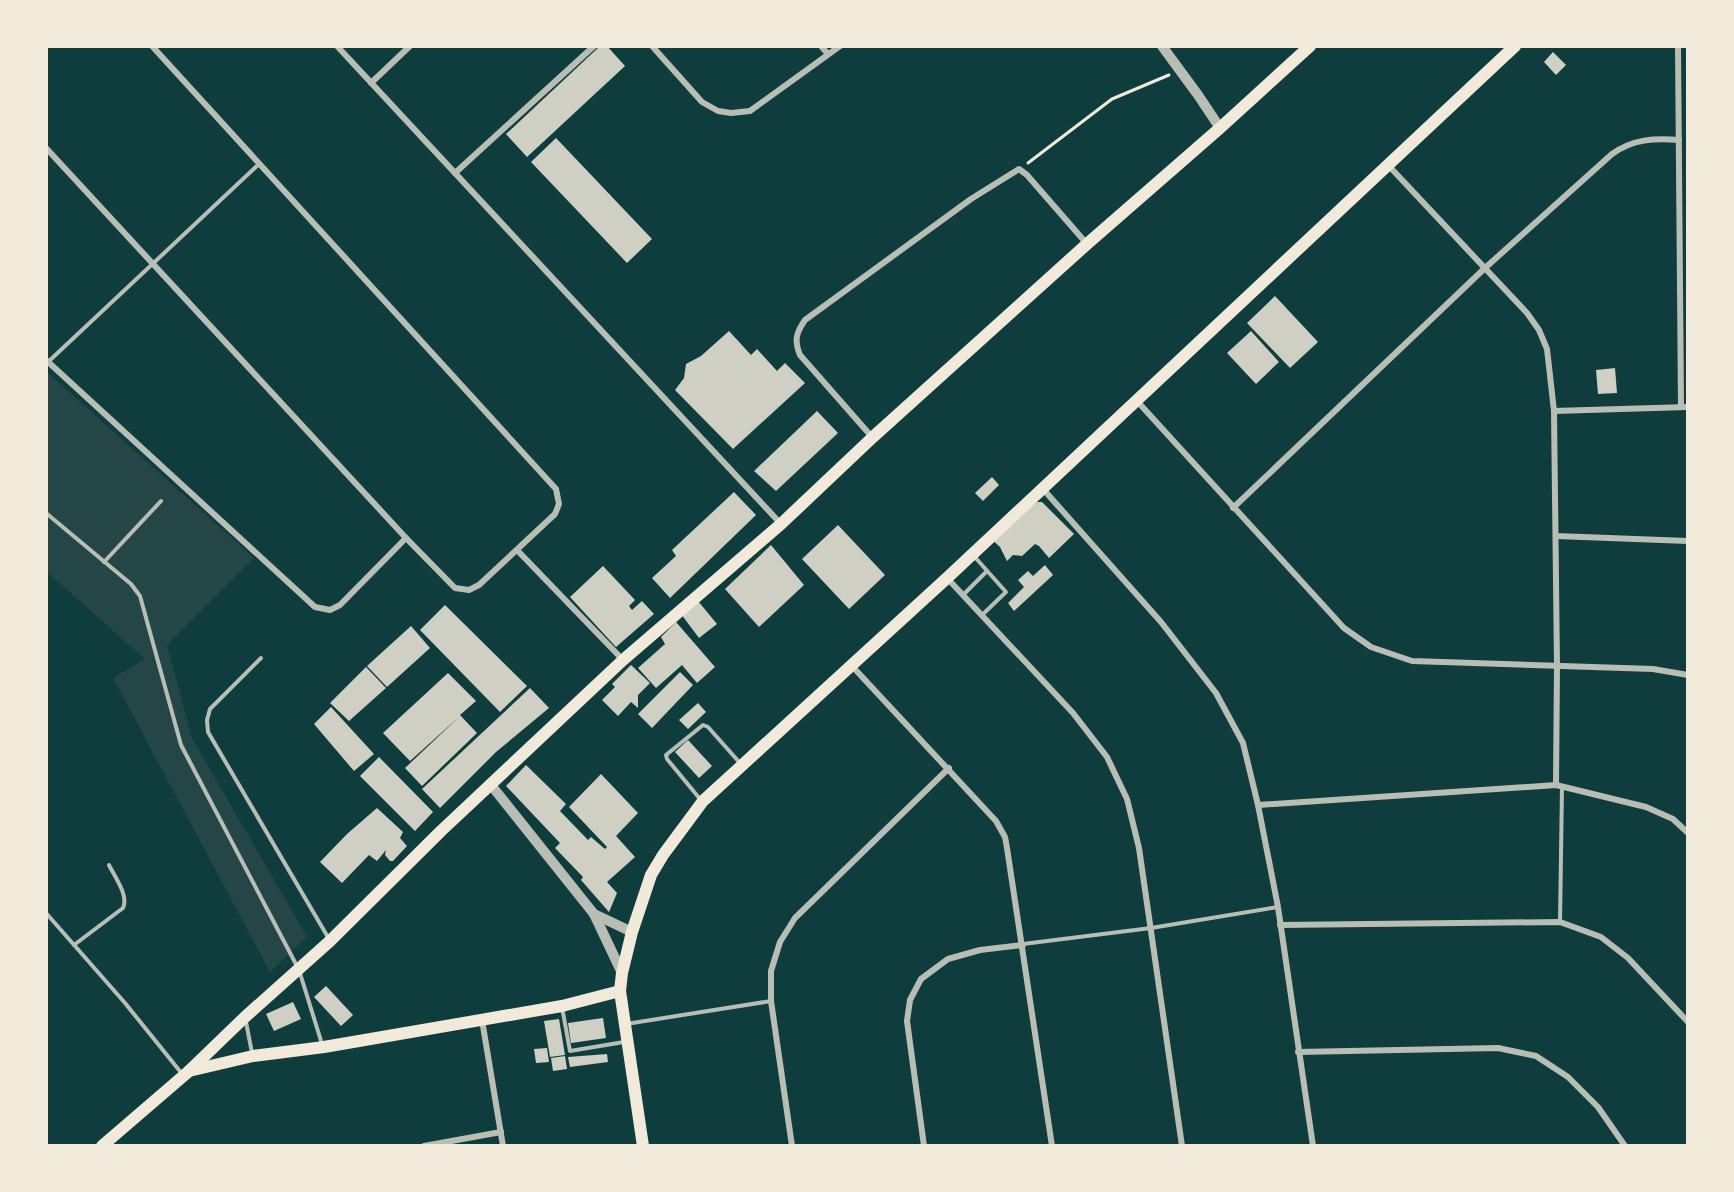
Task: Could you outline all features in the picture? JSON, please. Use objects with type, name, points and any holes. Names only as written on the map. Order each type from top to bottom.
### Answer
[{"type":"main road","points":[[102,1146],[186,1074],[245,1017],[299,970],[441,831],[622,660],[781,524],[873,437],[1310,46]]},
{"type":"main road","points":[[643,1146],[620,991],[622,973],[632,932],[651,875],[703,801],[1043,489],[1515,46]]},
{"type":"main road","points":[[186,1074],[253,1056],[324,1047],[562,1006],[620,991]]},
{"type":"street","points":[[46,148],[451,584],[461,590],[469,590],[479,585],[555,514],[559,504],[556,489],[152,46]]},
{"type":"street","points":[[337,46],[781,524]]},
{"type":"street","points":[[371,82],[410,46]]},
{"type":"street","points":[[455,173],[594,46]]},
{"type":"street","points":[[652,46],[702,102],[718,111],[731,113],[750,111],[840,46]]},
{"type":"street","points":[[821,46],[828,54]]},
{"type":"street","points":[[1162,46],[1220,128]]},
{"type":"street","points":[[1554,411],[1684,407],[1677,46]]},
{"type":"street","points":[[1233,508],[1485,268],[1619,149],[1648,139],[1679,140]]},
{"type":"street","points":[[1388,165],[1527,313],[1544,340],[1549,359],[1554,411],[1559,786]]},
{"type":"street","points":[[873,437],[801,355],[796,345],[796,332],[805,320],[971,199],[1019,170],[1027,175],[1087,244]]},
{"type":"street","points":[[47,361],[315,607],[330,610],[340,605],[406,538]]},
{"type":"street","points":[[1137,401],[1344,628],[1371,647],[1412,661],[1653,669],[1688,675]]},
{"type":"street","points":[[1043,489],[1161,622],[1216,693],[1243,743],[1278,907],[1313,1146]]},
{"type":"street","points":[[1556,536],[1688,541]]},
{"type":"street","points":[[517,549],[622,660]]},
{"type":"street","points":[[947,578],[1073,713],[1107,757],[1127,799],[1139,848],[1182,1146]]},
{"type":"street","points":[[852,666],[996,820],[1005,837],[1052,1146]]},
{"type":"street","points":[[792,1146],[771,1001],[771,971],[780,942],[795,918],[949,768]]},
{"type":"street","points":[[491,784],[594,914],[622,973]]},
{"type":"street","points":[[1258,805],[1559,786],[1646,807],[1673,819],[1688,833]]},
{"type":"street","points":[[594,914],[632,932]]},
{"type":"street","points":[[1280,925],[1560,922],[1601,937],[1628,958],[1688,1022]]},
{"type":"street","points":[[924,1146],[906,1021],[910,1000],[921,979],[948,959],[980,950],[1023,945]]},
{"type":"street","points":[[482,1020],[503,1146]]},
{"type":"street","points":[[1298,1052],[1498,1048],[1536,1056],[1568,1077],[1598,1107],[1625,1146]]},
{"type":"street","points":[[424,1146],[501,1132]]},
{"type":"lane","points":[[47,361],[260,164]]},
{"type":"lane","points":[[104,562],[161,501]]},
{"type":"lane","points":[[46,513],[131,584],[140,596],[181,745],[299,970],[324,1047]]},
{"type":"lane","points":[[972,554],[1006,592],[982,615]]},
{"type":"lane","points":[[963,595],[987,571]]},
{"type":"lane","points":[[261,658],[210,709],[207,720],[208,732],[330,941]]},
{"type":"lane","points":[[703,801],[666,755],[703,725],[708,727],[742,765]]},
{"type":"lane","points":[[1559,786],[1560,922]]},
{"type":"lane","points":[[74,945],[123,908],[124,897],[109,865]]},
{"type":"lane","points":[[1023,945],[1151,928],[1278,907]]},
{"type":"lane","points":[[46,913],[186,1074]]},
{"type":"lane","points":[[626,1024],[771,1001]]},
{"type":"lane","points":[[562,1006],[570,1052],[628,1042]]},
{"type":"lane","points":[[245,1017],[253,1056]]},
{"type":"path","points":[[1019,170],[1112,99],[1180,70]]},
{"type":"shaded area","points":[[47,372],[254,558],[167,645],[192,738],[307,937],[270,972],[113,678],[145,659],[47,572]]},
{"type":"building","points":[[600,46],[607,46],[625,66],[527,157],[506,134]]},
{"type":"building","points":[[1553,52],[1566,65],[1556,75],[1544,62]]},
{"type":"building","points":[[556,138],[652,239],[627,263],[531,162]]},
{"type":"building","points":[[1275,296],[1318,342],[1290,368],[1247,323]]},
{"type":"building","points":[[729,331],[751,355],[757,349],[777,371],[785,363],[805,383],[733,449],[675,390],[684,378],[686,364],[701,356]]},
{"type":"building","points":[[1251,331],[1279,362],[1256,384],[1227,353]]},
{"type":"building","points":[[1615,368],[1617,393],[1598,394],[1596,370]]},
{"type":"building","points":[[817,411],[838,433],[776,491],[754,471]]},
{"type":"building","points":[[992,477],[999,485],[983,501],[975,493]]},
{"type":"building","points":[[734,492],[756,515],[670,598],[652,578],[676,556],[672,550]]},
{"type":"building","points":[[1037,502],[1042,502],[1074,534],[1049,558],[1035,544],[1022,556],[1013,555],[1007,561],[1000,547],[989,537]]},
{"type":"building","points":[[838,525],[885,575],[849,609],[802,559]]},
{"type":"building","points":[[771,545],[804,585],[759,627],[725,589]]},
{"type":"building","points":[[1045,565],[1053,575],[1014,611],[1008,603],[1024,587],[1018,580],[1028,571],[1033,576]]},
{"type":"building","points":[[603,566],[635,600],[629,606],[632,610],[642,601],[654,614],[616,647],[570,597]]},
{"type":"building","points":[[698,601],[717,624],[699,638],[681,614]]},
{"type":"building","points":[[445,605],[527,686],[500,712],[420,630]]},
{"type":"building","points":[[676,622],[715,667],[697,683],[682,665],[656,688],[638,668],[665,644],[661,637]]},
{"type":"building","points":[[411,626],[430,648],[387,687],[367,666]]},
{"type":"building","points":[[631,665],[650,683],[638,695],[638,708],[631,702],[618,716],[602,700],[615,687],[612,684]]},
{"type":"building","points":[[366,667],[386,688],[349,721],[330,703]]},
{"type":"building","points":[[680,672],[693,685],[652,728],[638,714]]},
{"type":"building","points":[[448,673],[476,701],[460,715],[477,733],[422,786],[405,768],[459,717],[410,761],[383,733]]},
{"type":"building","points":[[530,688],[549,708],[496,752],[440,808],[422,789]]},
{"type":"building","points":[[698,703],[706,712],[688,729],[679,720]]},
{"type":"building","points":[[331,707],[374,754],[354,771],[314,724]]},
{"type":"building","points":[[688,740],[712,766],[699,778],[675,752]]},
{"type":"building","points":[[379,757],[433,812],[415,831],[360,776]]},
{"type":"building","points":[[526,765],[566,804],[560,811],[588,840],[591,837],[605,849],[607,847],[569,807],[601,774],[638,813],[616,836],[635,857],[607,882],[617,893],[609,912],[581,880],[583,877],[555,848],[560,843],[506,786]]},
{"type":"building","points":[[377,808],[403,832],[400,838],[407,846],[393,861],[385,855],[386,850],[377,861],[369,855],[342,883],[320,862]]},
{"type":"building","points":[[326,986],[353,1015],[341,1026],[314,997]]},
{"type":"building","points":[[293,1002],[301,1019],[274,1031],[266,1014]]},
{"type":"building","points":[[603,1018],[606,1038],[571,1043],[568,1023]]},
{"type":"building","points":[[559,1019],[565,1055],[550,1057],[544,1021]]},
{"type":"building","points":[[547,1048],[549,1062],[536,1063],[534,1049]]},
{"type":"building","points":[[607,1054],[608,1062],[570,1067],[568,1057]]},
{"type":"building","points":[[565,1056],[567,1069],[553,1071],[551,1058]]}]
